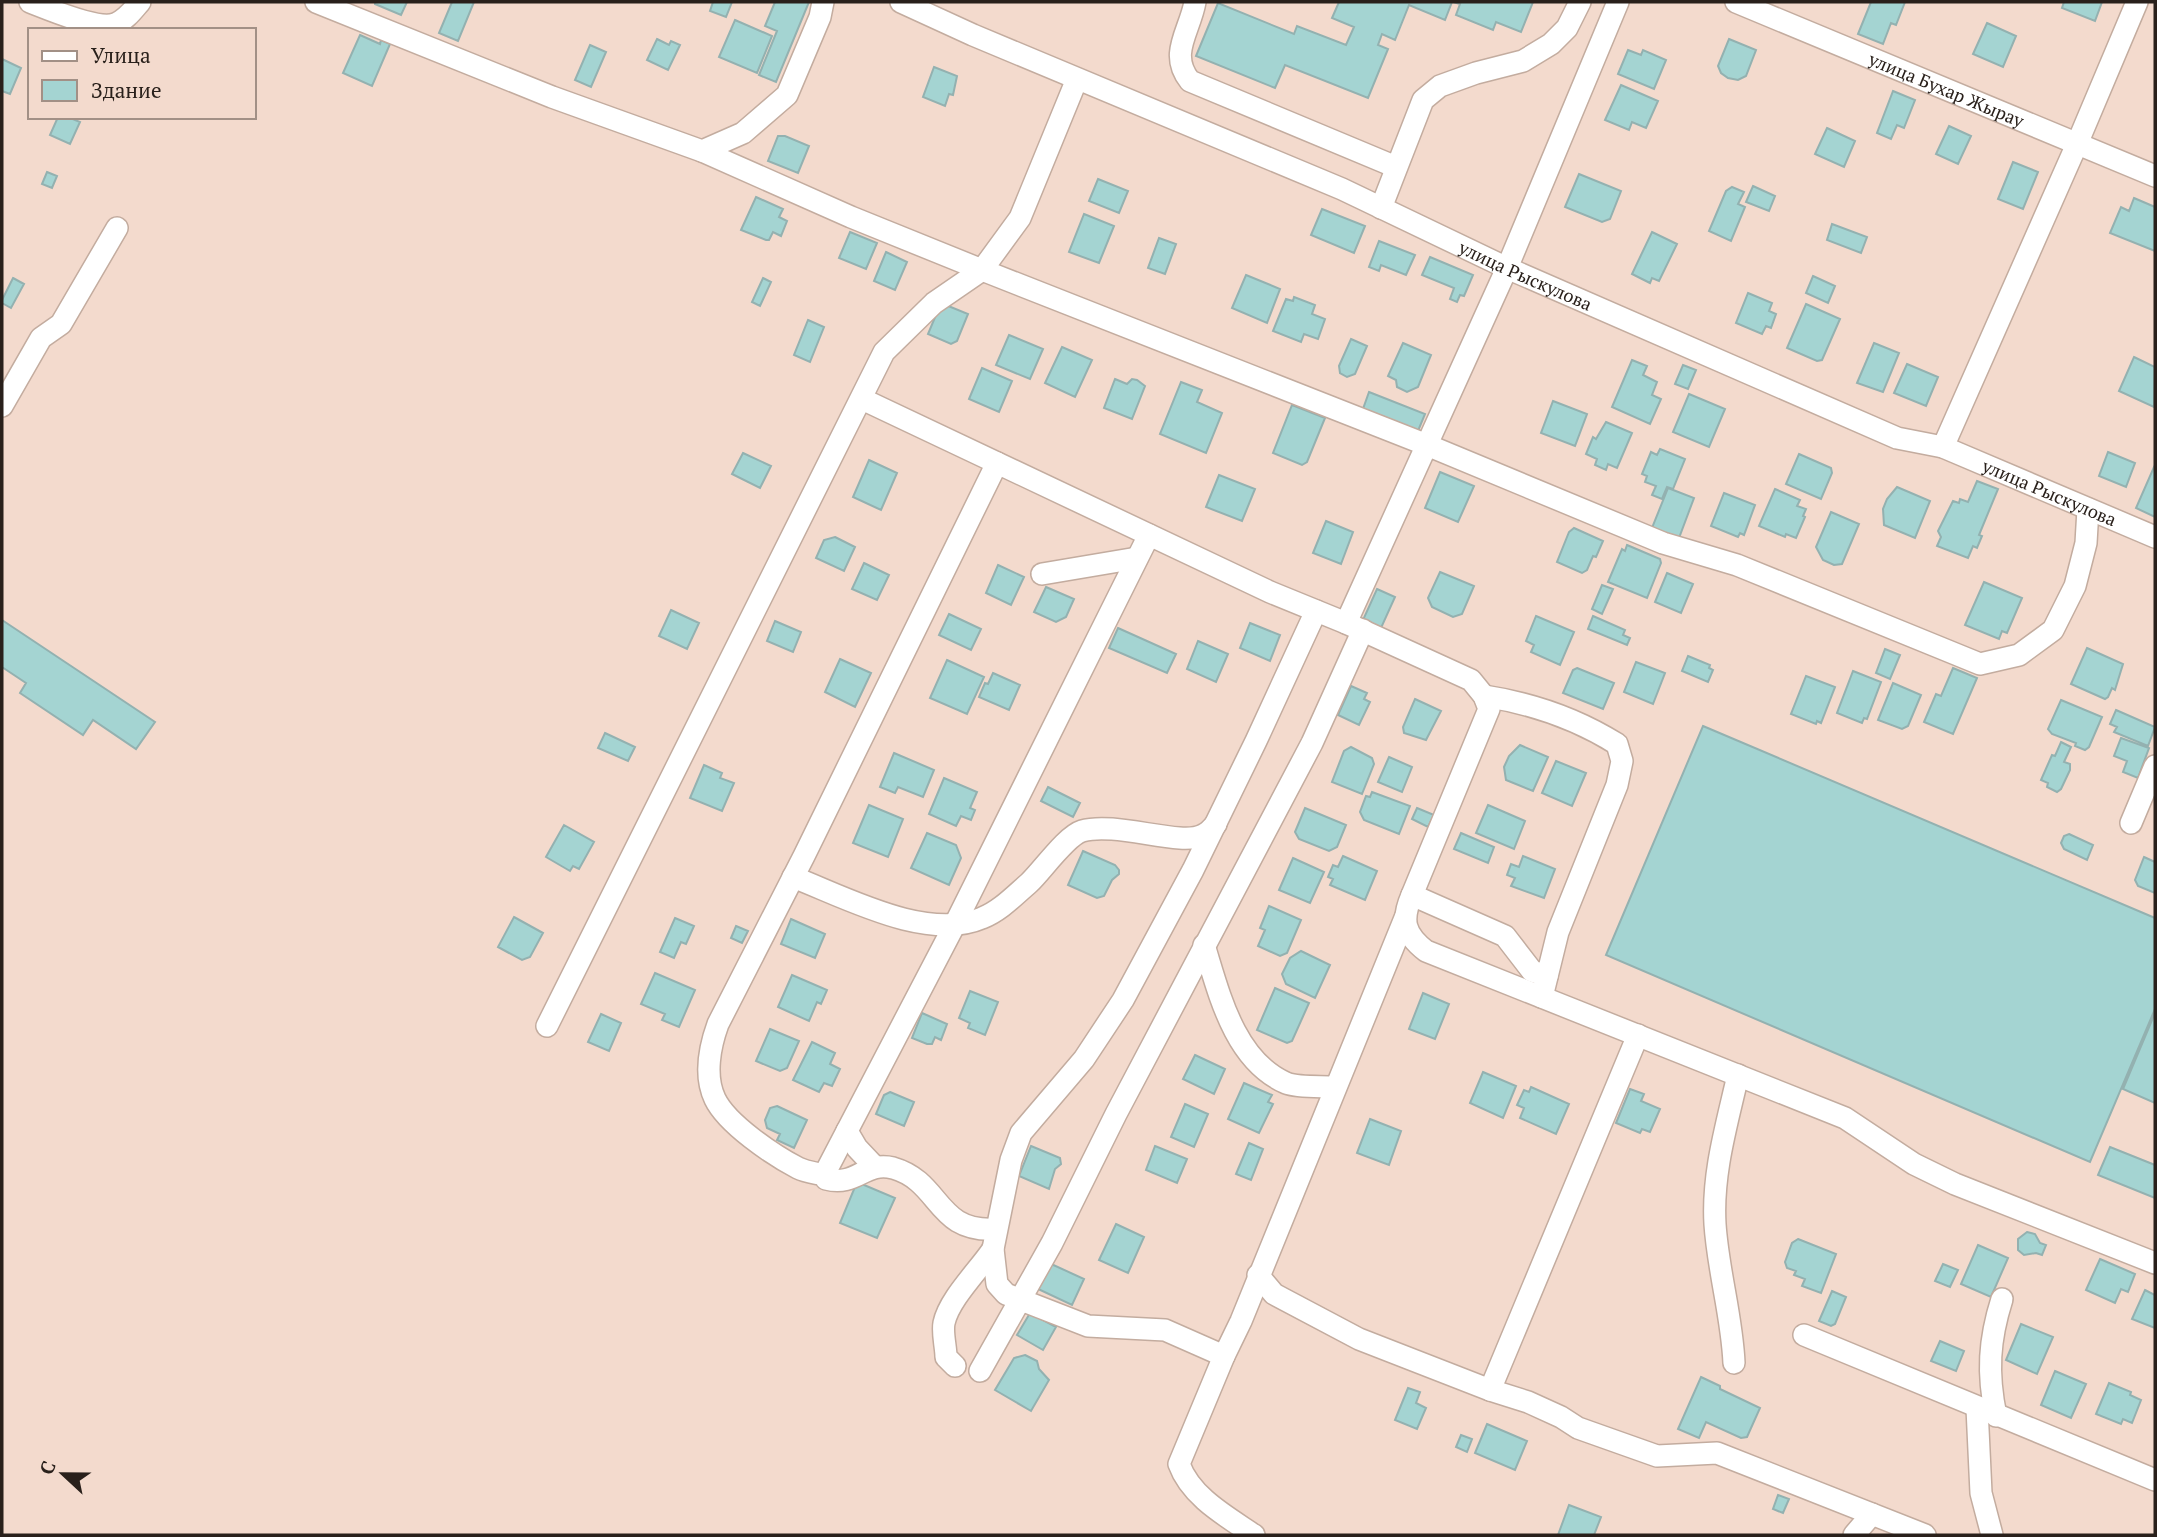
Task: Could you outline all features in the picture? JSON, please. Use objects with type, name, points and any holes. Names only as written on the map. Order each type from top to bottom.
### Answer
[{"type":"street","points":[[30,2],[73,19],[114,25],[128,16],[140,2]]},
{"type":"street","points":[[316,2],[552,97],[702,151],[982,270],[1427,444],[1663,543],[1737,565],[1980,664],[2019,655],[2053,631],[2075,586],[2086,543],[2088,509]]},
{"type":"street","points":[[702,151],[743,133],[787,95],[820,17],[823,2]]},
{"type":"street","name":"улица Рыскулова","points":[[901,2],[1077,79],[1342,189],[1507,268],[1897,438],[1943,447],[2155,537]]},
{"type":"street","points":[[1195,2],[1180,57],[1182,71],[1190,81],[1396,167]]},
{"type":"street","points":[[1381,208],[1423,100],[1440,86],[1523,61],[1551,44],[1567,28],[1580,2]]},
{"type":"street","points":[[980,1371],[1052,1243],[1116,1114],[1312,743],[1354,627],[1427,444],[1507,268],[1618,2]]},
{"type":"street","name":"улица Бухар Жырау","points":[[1736,2],[2155,176]]},
{"type":"street","points":[[1943,447],[2137,2]]},
{"type":"street","points":[[547,1026],[884,352],[934,303],[982,270],[1020,218],[1077,79]]},
{"type":"street","points":[[2,406],[11,370],[41,338],[61,324],[117,228]]},
{"type":"street","points":[[862,400],[1270,592],[1463,675],[1479,688],[1489,709],[1241,1321],[1179,1464],[1184,1478],[1194,1490],[1254,1535]]},
{"type":"street","points":[[994,1239],[978,1230],[962,1226],[946,1213],[919,1181],[890,1167],[874,1166],[853,1179],[837,1182],[826,1179],[824,1175],[801,1170],[776,1156],[725,1113],[714,1098],[709,1073],[711,1043],[718,1024],[997,463]]},
{"type":"street","points":[[824,1175],[955,924],[1149,535]]},
{"type":"street","points":[[1042,574],[1137,558]]},
{"type":"street","points":[[955,1366],[946,1357],[944,1323],[959,1292],[981,1267],[994,1239],[1011,1160],[1021,1133],[1084,1059],[1123,1000],[1216,824],[1316,611]]},
{"type":"street","points":[[1484,696],[1515,701],[1592,728],[1617,744],[1622,761],[1617,785],[1558,932],[1545,986]]},
{"type":"street","points":[[2131,822],[2155,766]]},
{"type":"street","points":[[793,877],[892,916],[930,925],[955,924],[981,919],[1007,903],[1079,832],[1110,827],[1183,838],[1202,836],[1216,824]]},
{"type":"street","points":[[1412,895],[1505,936],[1545,986]]},
{"type":"street","points":[[1405,918],[1409,933],[1426,951],[1545,986],[1637,1035],[1845,1118],[1914,1164],[1955,1184],[2155,1263]]},
{"type":"street","points":[[1204,945],[1220,998],[1243,1045],[1265,1070],[1288,1084],[1335,1087]]},
{"type":"street","points":[[1490,1390],[1637,1035]]},
{"type":"street","points":[[1734,1363],[1733,1328],[1718,1258],[1715,1182],[1738,1075]]},
{"type":"street","points":[[847,1131],[857,1148],[874,1166]]},
{"type":"street","points":[[994,1239],[997,1284],[1006,1294],[1088,1326],[1165,1330],[1224,1356]]},
{"type":"street","points":[[1258,1275],[1274,1294],[1359,1339],[1528,1402],[1578,1428],[1657,1456],[1717,1453],[1925,1535]]},
{"type":"street","points":[[1992,1535],[1981,1493],[1990,1354],[1996,1319],[2003,1299]]},
{"type":"street","points":[[1804,1335],[2155,1480]]},
{"type":"street","points":[[1854,1535],[1872,1514]]},
{"type":"building","points":[[375,2],[407,2],[401,15]]},
{"type":"building","points":[[452,2],[474,2],[458,41],[439,33]]},
{"type":"building","points":[[713,2],[732,2],[726,17],[710,11]]},
{"type":"building","points":[[775,2],[809,2],[776,82],[759,75],[777,31],[765,26]]},
{"type":"building","points":[[1339,2],[1452,2],[1445,20],[1409,5],[1395,40],[1382,34],[1378,45],[1388,49],[1368,98],[1285,65],[1275,88],[1196,56],[1218,3],[1294,34],[1297,26],[1346,45],[1354,27],[1332,18]]},
{"type":"building","points":[[1453,2],[1533,2],[1521,32],[1496,22],[1493,30],[1456,15],[1460,4]]},
{"type":"building","points":[[1871,2],[1905,2],[1896,25],[1891,23],[1883,44],[1858,34]]},
{"type":"building","points":[[2064,2],[2102,2],[2095,21],[2062,8]]},
{"type":"building","points":[[735,20],[772,36],[757,73],[719,57]]},
{"type":"building","points":[[1987,23],[2016,36],[2003,67],[1973,54]]},
{"type":"building","points":[[360,35],[380,44],[381,40],[390,44],[372,86],[343,73]]},
{"type":"building","points":[[657,39],[669,45],[671,41],[680,45],[668,70],[647,60]]},
{"type":"building","points":[[1729,39],[1756,50],[1746,76],[1738,80],[1728,78],[1721,73],[1718,66]]},
{"type":"building","points":[[590,45],[606,52],[591,87],[575,80]]},
{"type":"building","points":[[1628,50],[1641,55],[1643,50],[1666,60],[1654,89],[1618,74]]},
{"type":"building","points":[[2,59],[21,68],[10,94],[2,91]]},
{"type":"building","points":[[934,67],[957,76],[953,95],[949,94],[945,106],[923,97]]},
{"type":"building","points":[[1621,85],[1658,101],[1646,128],[1632,122],[1629,130],[1605,120]]},
{"type":"building","points":[[1893,91],[1915,100],[1904,128],[1897,125],[1891,139],[1877,133]]},
{"type":"building","points":[[57,119],[80,122],[70,144],[50,135]]},
{"type":"building","points":[[1949,126],[1971,136],[1958,164],[1936,154]]},
{"type":"building","points":[[1827,128],[1855,141],[1844,167],[1815,154]]},
{"type":"building","points":[[778,136],[785,136],[809,146],[798,173],[768,161]]},
{"type":"building","points":[[2013,162],[2038,172],[2023,209],[1998,199]]},
{"type":"building","points":[[47,172],[57,176],[52,188],[42,184]]},
{"type":"building","points":[[1579,174],[1621,191],[1610,219],[1602,222],[1565,207]]},
{"type":"building","points":[[1098,179],[1128,191],[1119,213],[1089,201]]},
{"type":"building","points":[[1753,186],[1775,196],[1769,211],[1746,202]]},
{"type":"building","points":[[1732,187],[1744,192],[1738,204],[1745,207],[1731,241],[1709,231],[1726,191]]},
{"type":"building","points":[[756,197],[783,209],[779,217],[787,221],[781,236],[773,232],[769,240],[766,240],[741,230]]},
{"type":"building","points":[[2134,198],[2155,207],[2155,251],[2110,233],[2121,207],[2129,211]]},
{"type":"building","points":[[1322,209],[1365,226],[1354,253],[1311,235]]},
{"type":"building","points":[[1084,214],[1114,226],[1099,263],[1069,252]]},
{"type":"building","points":[[1832,224],[1867,237],[1861,253],[1827,240]]},
{"type":"building","points":[[850,232],[877,243],[866,269],[839,258]]},
{"type":"building","points":[[1652,232],[1677,244],[1659,281],[1652,278],[1650,283],[1632,274]]},
{"type":"building","points":[[1159,238],[1176,244],[1165,274],[1148,268]]},
{"type":"building","points":[[1379,241],[1415,255],[1406,275],[1381,265],[1379,271],[1369,267]]},
{"type":"building","points":[[886,252],[907,262],[895,290],[874,281]]},
{"type":"building","points":[[1430,257],[1473,275],[1464,296],[1460,295],[1457,302],[1450,299],[1454,288],[1422,275]]},
{"type":"building","points":[[1246,275],[1280,289],[1267,323],[1232,308]]},
{"type":"building","points":[[1813,276],[1835,286],[1828,303],[1806,293]]},
{"type":"building","points":[[13,278],[24,284],[11,308],[2,303],[2,300]]},
{"type":"building","points":[[763,278],[771,282],[760,306],[752,302]]},
{"type":"building","points":[[1748,293],[1772,303],[1769,311],[1776,314],[1771,328],[1766,326],[1762,334],[1736,323]]},
{"type":"building","points":[[1294,297],[1315,305],[1312,314],[1325,319],[1318,339],[1304,334],[1301,342],[1273,331],[1286,299],[1293,301]]},
{"type":"building","points":[[941,303],[968,314],[957,341],[951,344],[928,334]]},
{"type":"building","points":[[1806,304],[1840,319],[1822,360],[1817,361],[1787,348]]},
{"type":"building","points":[[808,320],[824,327],[810,362],[794,355]]},
{"type":"building","points":[[1009,335],[1043,349],[1030,379],[996,365]]},
{"type":"building","points":[[1351,339],[1367,346],[1355,374],[1347,377],[1340,373],[1339,366]]},
{"type":"building","points":[[1403,343],[1431,355],[1418,387],[1407,392],[1397,387],[1396,380],[1388,376]]},
{"type":"building","points":[[1874,343],[1899,353],[1883,392],[1857,383]]},
{"type":"building","points":[[1062,347],[1092,360],[1075,397],[1045,383]]},
{"type":"building","points":[[2134,357],[2155,367],[2154,407],[2119,391]]},
{"type":"building","points":[[1632,360],[1647,366],[1643,375],[1657,382],[1652,395],[1661,399],[1650,424],[1612,407]]},
{"type":"building","points":[[1907,364],[1938,377],[1926,406],[1894,393]]},
{"type":"building","points":[[1683,365],[1696,370],[1688,389],[1675,384]]},
{"type":"building","points":[[982,368],[1012,381],[999,412],[969,399]]},
{"type":"building","points":[[1115,379],[1127,384],[1132,379],[1137,380],[1145,386],[1132,419],[1104,408]]},
{"type":"building","points":[[1181,382],[1202,390],[1197,402],[1222,413],[1206,453],[1160,434]]},
{"type":"building","points":[[1369,392],[1425,414],[1418,431],[1363,409]]},
{"type":"building","points":[[1689,394],[1725,409],[1709,447],[1673,432]]},
{"type":"building","points":[[1553,401],[1587,414],[1575,446],[1541,433]]},
{"type":"building","points":[[1292,405],[1325,418],[1307,462],[1302,465],[1273,453]]},
{"type":"building","points":[[1606,422],[1632,433],[1617,468],[1608,464],[1606,470],[1595,465],[1597,459],[1586,454],[1593,437],[1596,439]]},
{"type":"building","points":[[1660,449],[1685,459],[1673,489],[1667,487],[1662,499],[1652,495],[1656,486],[1645,482],[1647,476],[1642,474],[1651,452],[1657,455]]},
{"type":"building","points":[[2108,452],[2135,463],[2126,487],[2099,476]]},
{"type":"building","points":[[743,453],[771,466],[760,488],[732,474]]},
{"type":"building","points":[[1799,454],[1831,468],[1832,473],[1821,499],[1786,484]]},
{"type":"building","points":[[869,460],[897,473],[881,510],[853,497]]},
{"type":"building","points":[[2155,468],[2155,517],[2136,508]]},
{"type":"building","points":[[1440,472],[1474,486],[1458,522],[1425,508]]},
{"type":"building","points":[[1219,475],[1255,489],[1242,521],[1206,507]]},
{"type":"building","points":[[1977,481],[1998,489],[1979,535],[1982,536],[1977,548],[1973,546],[1968,558],[1937,546],[1941,537],[1938,531],[1953,501],[1959,503],[1960,499],[1968,502]]},
{"type":"building","points":[[1897,487],[1930,501],[1915,538],[1884,525],[1883,509]]},
{"type":"building","points":[[1668,488],[1694,498],[1679,538],[1652,528]]},
{"type":"building","points":[[1775,489],[1800,500],[1797,506],[1806,509],[1796,538],[1786,534],[1785,537],[1759,526]]},
{"type":"building","points":[[1724,493],[1755,505],[1744,535],[1740,533],[1738,537],[1711,526]]},
{"type":"building","points":[[1831,512],[1859,524],[1842,564],[1834,565],[1823,560],[1816,547]]},
{"type":"building","points":[[1326,521],[1353,532],[1341,564],[1313,553]]},
{"type":"building","points":[[1574,528],[1603,541],[1596,557],[1593,556],[1587,570],[1582,573],[1557,562],[1569,532]]},
{"type":"building","points":[[835,537],[855,547],[844,571],[816,558],[824,540]]},
{"type":"building","points":[[1627,545],[1660,559],[1661,563],[1647,598],[1608,582],[1622,549],[1625,551]]},
{"type":"building","points":[[864,563],[889,575],[877,600],[852,589]]},
{"type":"building","points":[[998,565],[1024,577],[1011,605],[986,593]]},
{"type":"building","points":[[1440,572],[1474,586],[1462,614],[1453,617],[1432,607],[1428,598]]},
{"type":"building","points":[[1667,573],[1693,584],[1681,613],[1655,602]]},
{"type":"building","points":[[1984,582],[2022,598],[2007,633],[2002,631],[1999,639],[1965,625]]},
{"type":"building","points":[[1602,585],[1613,589],[1602,614],[1592,609]]},
{"type":"building","points":[[1046,587],[1074,599],[1066,617],[1056,622],[1034,612]]},
{"type":"building","points":[[1377,589],[1395,597],[1381,628],[1363,620]]},
{"type":"building","points":[[671,610],[699,623],[687,649],[659,636]]},
{"type":"building","points":[[949,614],[981,629],[971,650],[939,635]]},
{"type":"building","points":[[1536,616],[1574,632],[1560,665],[1531,652],[1534,645],[1526,641]]},
{"type":"building","points":[[1593,616],[1625,630],[1623,635],[1630,638],[1627,645],[1588,629]]},
{"type":"building","points":[[2,620],[155,722],[136,749],[93,720],[83,735],[20,693],[26,683],[2,667]]},
{"type":"building","points":[[775,621],[801,632],[793,652],[767,641]]},
{"type":"building","points":[[1250,623],[1280,635],[1270,661],[1240,648]]},
{"type":"building","points":[[1118,628],[1176,654],[1167,673],[1109,648]]},
{"type":"building","points":[[1198,641],[1228,654],[1216,682],[1187,669]]},
{"type":"building","points":[[2087,648],[2123,664],[2115,690],[2112,688],[2105,699],[2071,684]]},
{"type":"building","points":[[1885,649],[1900,655],[1890,679],[1876,673]]},
{"type":"building","points":[[1688,656],[1710,665],[1709,668],[1713,670],[1708,682],[1682,671]]},
{"type":"building","points":[[840,659],[871,673],[855,707],[825,692]]},
{"type":"building","points":[[947,660],[984,677],[967,714],[930,698]]},
{"type":"building","points":[[1636,662],[1665,673],[1653,704],[1624,692]]},
{"type":"building","points":[[1577,668],[1614,683],[1603,709],[1563,693],[1573,670]]},
{"type":"building","points":[[1953,668],[1977,678],[1953,734],[1924,722],[1936,694],[1941,696]]},
{"type":"building","points":[[1853,671],[1881,682],[1867,719],[1864,718],[1862,723],[1837,713]]},
{"type":"building","points":[[993,673],[1020,685],[1009,710],[979,697]]},
{"type":"building","points":[[1806,676],[1835,687],[1821,723],[1817,721],[1816,724],[1791,714]]},
{"type":"building","points":[[1893,683],[1921,695],[1908,726],[1902,729],[1878,720]]},
{"type":"building","points":[[1351,686],[1367,693],[1364,699],[1370,702],[1359,725],[1338,715]]},
{"type":"building","points":[[1415,699],[1441,711],[1426,740],[1404,733],[1403,727]]},
{"type":"building","points":[[2061,700],[2102,717],[2089,747],[2085,750],[2075,746],[2076,743],[2052,734],[2048,729]]},
{"type":"building","points":[[2116,710],[2155,727],[2148,746],[2114,732],[2117,727],[2110,724]]},
{"type":"building","points":[[1703,726],[2155,918],[2155,1009],[2090,1162],[1606,955]]},
{"type":"building","points":[[605,733],[635,747],[628,761],[598,748]]},
{"type":"building","points":[[2121,738],[2149,748],[2138,778],[2123,772],[2127,761],[2114,756]]},
{"type":"building","points":[[2061,742],[2071,747],[2064,762],[2070,764],[2070,770],[2057,792],[2041,780]]},
{"type":"building","points":[[1520,745],[1548,757],[1533,791],[1506,780],[1504,767],[1509,756]]},
{"type":"building","points":[[1351,747],[1372,758],[1374,764],[1362,794],[1332,782],[1344,751]]},
{"type":"building","points":[[894,753],[934,770],[923,797],[898,787],[895,793],[880,787]]},
{"type":"building","points":[[1389,757],[1412,767],[1402,792],[1378,782]]},
{"type":"building","points":[[1556,761],[1586,773],[1572,806],[1542,793]]},
{"type":"building","points":[[704,765],[722,773],[720,778],[734,783],[722,811],[690,798]]},
{"type":"building","points":[[944,778],[977,792],[970,808],[975,810],[971,820],[961,816],[956,826],[929,814]]},
{"type":"building","points":[[1048,787],[1080,803],[1073,817],[1041,801]]},
{"type":"building","points":[[1372,792],[1410,806],[1399,834],[1364,820],[1360,812],[1366,796],[1370,797]]},
{"type":"building","points":[[869,805],[903,819],[888,857],[853,843]]},
{"type":"building","points":[[1488,805],[1525,821],[1514,849],[1476,833]]},
{"type":"building","points":[[1305,808],[1346,825],[1337,847],[1329,851],[1299,839],[1295,832]]},
{"type":"building","points":[[1417,808],[1434,815],[1428,827],[1412,819]]},
{"type":"building","points":[[564,825],[594,842],[579,869],[573,866],[570,871],[546,857]]},
{"type":"building","points":[[927,833],[956,845],[961,858],[949,885],[911,868]]},
{"type":"building","points":[[1461,833],[1494,847],[1488,863],[1454,849]]},
{"type":"building","points":[[2069,834],[2093,845],[2087,860],[2064,849],[2061,843],[2064,836]]},
{"type":"building","points":[[1083,851],[1115,865],[1119,870],[1104,896],[1097,898],[1068,885]]},
{"type":"building","points":[[1343,856],[1377,871],[1365,900],[1330,885],[1333,879],[1328,877],[1333,865],[1338,867]]},
{"type":"building","points":[[1523,856],[1555,869],[1544,898],[1511,886],[1515,878],[1507,875],[1511,864],[1519,867]]},
{"type":"building","points":[[2144,857],[2155,862],[2155,893],[2138,886],[2135,880]]},
{"type":"building","points":[[1293,858],[1324,872],[1310,903],[1279,890]]},
{"type":"building","points":[[1269,906],[1301,920],[1287,953],[1280,956],[1258,946],[1265,930],[1260,928]]},
{"type":"building","points":[[514,917],[543,933],[530,957],[522,960],[498,947]]},
{"type":"building","points":[[675,918],[694,926],[686,944],[681,942],[674,958],[660,952]]},
{"type":"building","points":[[791,919],[825,934],[815,958],[781,944]]},
{"type":"building","points":[[736,926],[748,931],[742,943],[731,938]]},
{"type":"building","points":[[1301,951],[1330,965],[1315,998],[1286,984],[1282,974],[1290,958]]},
{"type":"building","points":[[655,973],[695,990],[679,1027],[662,1020],[665,1014],[641,1004]]},
{"type":"building","points":[[792,975],[827,990],[821,1004],[817,1002],[809,1021],[778,1007]]},
{"type":"building","points":[[1275,988],[1309,1003],[1292,1041],[1287,1043],[1257,1030]]},
{"type":"building","points":[[970,991],[998,1002],[985,1035],[968,1028],[970,1023],[959,1018]]},
{"type":"building","points":[[1423,993],[1449,1004],[1435,1039],[1409,1029]]},
{"type":"building","points":[[922,1013],[947,1024],[941,1040],[935,1037],[932,1044],[927,1044],[912,1038]]},
{"type":"building","points":[[2155,1013],[2155,1103],[2123,1089]]},
{"type":"building","points":[[601,1014],[621,1023],[609,1051],[588,1042]]},
{"type":"building","points":[[770,1029],[799,1041],[787,1068],[780,1071],[756,1061]]},
{"type":"building","points":[[812,1042],[835,1053],[830,1064],[840,1069],[832,1086],[824,1083],[819,1092],[793,1080]]},
{"type":"building","points":[[1195,1055],[1225,1069],[1214,1094],[1183,1079]]},
{"type":"building","points":[[1483,1072],[1516,1086],[1503,1118],[1470,1103]]},
{"type":"building","points":[[1244,1083],[1272,1095],[1268,1102],[1273,1104],[1259,1133],[1228,1119]]},
{"type":"building","points":[[1531,1087],[1569,1104],[1556,1134],[1520,1118],[1524,1108],[1517,1105],[1524,1090],[1529,1092]]},
{"type":"building","points":[[1630,1089],[1644,1094],[1641,1101],[1660,1109],[1650,1132],[1642,1129],[1640,1133],[1616,1123]]},
{"type":"building","points":[[890,1092],[914,1102],[904,1126],[876,1114],[884,1095]]},
{"type":"building","points":[[1185,1104],[1208,1114],[1194,1147],[1171,1137]]},
{"type":"building","points":[[777,1106],[807,1120],[794,1148],[777,1140],[780,1134],[767,1128],[765,1120],[770,1108]]},
{"type":"building","points":[[1370,1119],[1401,1131],[1389,1165],[1357,1153]]},
{"type":"building","points":[[1249,1143],[1263,1149],[1251,1180],[1236,1174]]},
{"type":"building","points":[[1031,1146],[1060,1158],[1061,1164],[1055,1169],[1049,1189],[1019,1176]]},
{"type":"building","points":[[1155,1146],[1187,1159],[1177,1183],[1146,1170]]},
{"type":"building","points":[[2110,1147],[2155,1165],[2155,1198],[2098,1175]]},
{"type":"building","points":[[857,1182],[895,1198],[877,1238],[840,1223]]},
{"type":"building","points":[[1116,1224],[1144,1237],[1128,1273],[1099,1260]]},
{"type":"building","points":[[2027,1232],[2035,1234],[2040,1243],[2046,1245],[2042,1255],[2024,1255],[2018,1250],[2018,1239]]},
{"type":"building","points":[[1798,1239],[1836,1254],[1821,1293],[1802,1286],[1805,1279],[1794,1275],[1796,1271],[1787,1268],[1785,1262],[1792,1243]]},
{"type":"building","points":[[1978,1245],[2008,1258],[1991,1297],[1961,1284]]},
{"type":"building","points":[[2100,1259],[2135,1274],[2128,1292],[2121,1289],[2115,1303],[2086,1290]]},
{"type":"building","points":[[1049,1263],[1084,1279],[1072,1305],[1036,1288]]},
{"type":"building","points":[[1943,1264],[1958,1270],[1950,1287],[1935,1281]]},
{"type":"building","points":[[2145,1290],[2155,1295],[2155,1328],[2132,1319]]},
{"type":"building","points":[[1832,1291],[1846,1297],[1835,1324],[1831,1326],[1819,1321]]},
{"type":"building","points":[[1030,1313],[1056,1327],[1043,1350],[1017,1335]]},
{"type":"building","points":[[2021,1324],[2053,1337],[2037,1374],[2006,1360]]},
{"type":"building","points":[[1940,1341],[1964,1351],[1956,1371],[1931,1361]]},
{"type":"building","points":[[1025,1355],[1037,1361],[1039,1369],[1049,1380],[1031,1411],[995,1390],[1014,1358]]},
{"type":"building","points":[[2055,1371],[2086,1384],[2071,1418],[2041,1405]]},
{"type":"building","points":[[1701,1377],[1760,1408],[1747,1437],[1741,1438],[1706,1422],[1699,1438],[1678,1429]]},
{"type":"building","points":[[2109,1383],[2131,1392],[2130,1395],[2141,1400],[2132,1423],[2123,1419],[2121,1424],[2096,1414]]},
{"type":"building","points":[[1408,1388],[1420,1392],[1416,1403],[1426,1408],[1417,1429],[1395,1420]]},
{"type":"building","points":[[1487,1424],[1527,1441],[1515,1470],[1475,1453]]},
{"type":"building","points":[[1461,1435],[1472,1439],[1467,1452],[1456,1447]]},
{"type":"building","points":[[1778,1495],[1789,1499],[1783,1513],[1773,1509]]},
{"type":"building","points":[[1569,1505],[1601,1517],[1594,1535],[1558,1535]]}]
